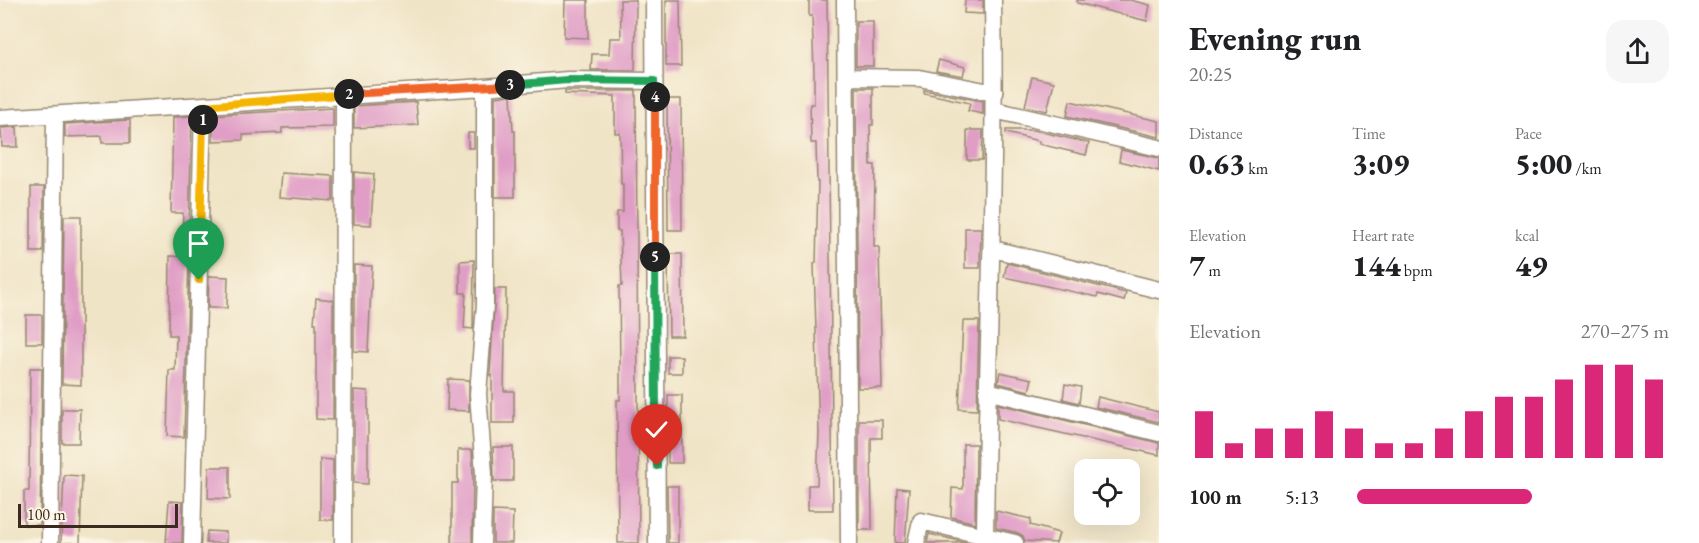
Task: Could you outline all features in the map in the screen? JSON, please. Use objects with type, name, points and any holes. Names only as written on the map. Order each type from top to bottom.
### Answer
[{"type":"street","points":[[654,0],[657,543]]},
{"type":"street","points":[[845,0],[849,543]]},
{"type":"street","points":[[985,536],[987,391],[993,249],[993,0]]},
{"type":"street","points":[[846,77],[919,78],[994,102],[1159,148]]},
{"type":"street","points":[[0,118],[567,80],[654,81]]},
{"type":"street","points":[[482,543],[484,473],[478,394],[485,304],[485,87]]},
{"type":"street","points":[[343,543],[344,95]]},
{"type":"street","points":[[192,543],[203,106]]},
{"type":"street","points":[[50,543],[55,115]]},
{"type":"street","points":[[993,249],[1159,290]]},
{"type":"street","points":[[987,391],[1159,433]]},
{"type":"street","points":[[916,543],[921,521],[1015,543]]},
{"type":"building","points":[[565,0],[588,0],[588,38],[564,37]]},
{"type":"building","points":[[620,0],[636,0],[635,70],[591,70],[592,54],[609,54],[610,38],[621,38]]},
{"type":"building","points":[[666,0],[680,0],[681,66],[666,66]]},
{"type":"building","points":[[809,0],[827,0],[833,510],[808,510],[808,485],[817,485],[819,433],[814,263],[816,263],[818,182],[816,143],[811,143],[810,104],[814,104],[814,71],[812,16],[809,16]]},
{"type":"building","points":[[965,0],[983,0],[983,14],[964,13]]},
{"type":"building","points":[[1077,0],[1130,0],[1150,5],[1147,21],[1077,3]]},
{"type":"building","points":[[856,21],[873,21],[873,66],[856,66]]},
{"type":"building","points":[[939,60],[965,67],[963,76],[936,71]]},
{"type":"building","points":[[1032,77],[1054,82],[1047,111],[1025,106]]},
{"type":"building","points":[[856,88],[873,88],[873,125],[870,125],[871,165],[875,165],[874,247],[879,247],[882,388],[858,388]]},
{"type":"building","points":[[924,90],[983,101],[983,114],[968,111],[970,103],[924,93]]},
{"type":"building","points":[[565,91],[636,91],[639,543],[618,543],[617,400],[620,400],[619,286],[622,286],[617,212],[623,212],[623,184],[621,184],[620,133],[615,133],[615,96],[565,94]]},
{"type":"building","points":[[511,95],[513,131],[515,131],[515,197],[495,197],[495,97]]},
{"type":"building","points":[[667,99],[681,99],[682,230],[668,230]]},
{"type":"building","points":[[1070,101],[1159,121],[1159,137],[1067,116]]},
{"type":"building","points":[[416,102],[418,125],[354,128],[354,106]]},
{"type":"building","points":[[333,108],[333,127],[282,128],[282,133],[243,135],[243,140],[213,141],[213,115]]},
{"type":"building","points":[[192,116],[189,232],[182,232],[183,213],[171,213],[173,117]]},
{"type":"building","points":[[130,120],[130,143],[102,143],[102,136],[65,137],[65,124]]},
{"type":"building","points":[[17,127],[18,147],[2,147],[1,128]]},
{"type":"building","points":[[967,130],[983,130],[982,160],[967,160]]},
{"type":"building","points":[[1006,130],[1033,130],[1089,143],[1086,155],[1039,144],[1039,141],[1006,133]]},
{"type":"building","points":[[468,133],[474,133],[474,148],[468,148]]},
{"type":"building","points":[[1121,150],[1159,158],[1159,171],[1119,161]]},
{"type":"building","points":[[354,172],[374,174],[371,225],[354,224]]},
{"type":"building","points":[[281,173],[333,176],[333,201],[279,197]]},
{"type":"building","points":[[31,187],[44,187],[43,252],[31,252]]},
{"type":"building","points":[[64,216],[81,216],[81,385],[62,384]]},
{"type":"building","points":[[965,228],[981,228],[980,268],[965,268]]},
{"type":"building","points":[[668,254],[682,254],[683,336],[669,336]]},
{"type":"building","points":[[170,256],[189,257],[184,437],[167,436],[169,370],[175,370],[176,335],[169,335]]},
{"type":"building","points":[[474,260],[473,329],[464,328],[466,293],[460,293],[460,261]]},
{"type":"building","points":[[1007,263],[1126,293],[1124,301],[1004,277]]},
{"type":"building","points":[[354,265],[372,266],[368,352],[354,351]]},
{"type":"building","points":[[209,276],[228,277],[227,308],[208,308]]},
{"type":"building","points":[[495,289],[506,289],[504,391],[514,391],[514,423],[492,423],[492,375],[490,375]]},
{"type":"building","points":[[316,298],[333,300],[333,420],[316,419],[316,323],[314,323]]},
{"type":"building","points":[[26,315],[42,315],[42,343],[26,343]]},
{"type":"building","points":[[963,321],[979,321],[977,410],[959,409]]},
{"type":"building","points":[[668,356],[682,356],[682,373],[668,373]]},
{"type":"building","points":[[30,368],[42,368],[40,525],[24,525],[24,491],[29,491]]},
{"type":"building","points":[[1000,372],[1032,379],[1029,391],[998,383]]},
{"type":"building","points":[[448,379],[469,380],[469,411],[447,410]]},
{"type":"building","points":[[1065,384],[1081,387],[1079,403],[1063,399]]},
{"type":"building","points":[[354,390],[368,391],[368,484],[354,483]]},
{"type":"building","points":[[668,395],[682,395],[682,463],[668,463]]},
{"type":"building","points":[[1098,397],[1159,412],[1159,422],[1096,407]]},
{"type":"building","points":[[998,404],[1159,443],[1159,455],[998,419]]},
{"type":"building","points":[[62,409],[80,409],[79,443],[62,443]]},
{"type":"building","points":[[859,420],[882,420],[882,438],[871,438],[872,530],[859,530]]},
{"type":"building","points":[[963,444],[976,444],[975,523],[951,517],[952,488],[963,489]]},
{"type":"building","points":[[493,447],[513,447],[513,481],[494,481]]},
{"type":"building","points":[[458,450],[472,450],[472,543],[452,543],[452,483],[458,483]]},
{"type":"building","points":[[320,459],[333,460],[333,520],[320,520]]},
{"type":"building","points":[[209,467],[230,467],[230,499],[208,498]]},
{"type":"building","points":[[64,475],[82,476],[80,543],[61,543]]},
{"type":"building","points":[[667,486],[678,486],[678,543],[668,543]]},
{"type":"building","points":[[897,488],[909,489],[905,543],[895,543]]},
{"type":"building","points":[[169,501],[183,502],[182,543],[166,543]]},
{"type":"building","points":[[493,511],[513,512],[512,543],[493,543]]},
{"type":"building","points":[[996,511],[1031,519],[1030,525],[1059,533],[1056,543],[1025,541],[1018,533],[996,528]]},
{"type":"building","points":[[207,531],[226,532],[226,543],[206,543]]},
{"type":"building","points":[[929,534],[969,543],[927,543]]},
{"type":"route","points":[[199,280],[203,106],[567,80],[654,81],[657,466]]}]
